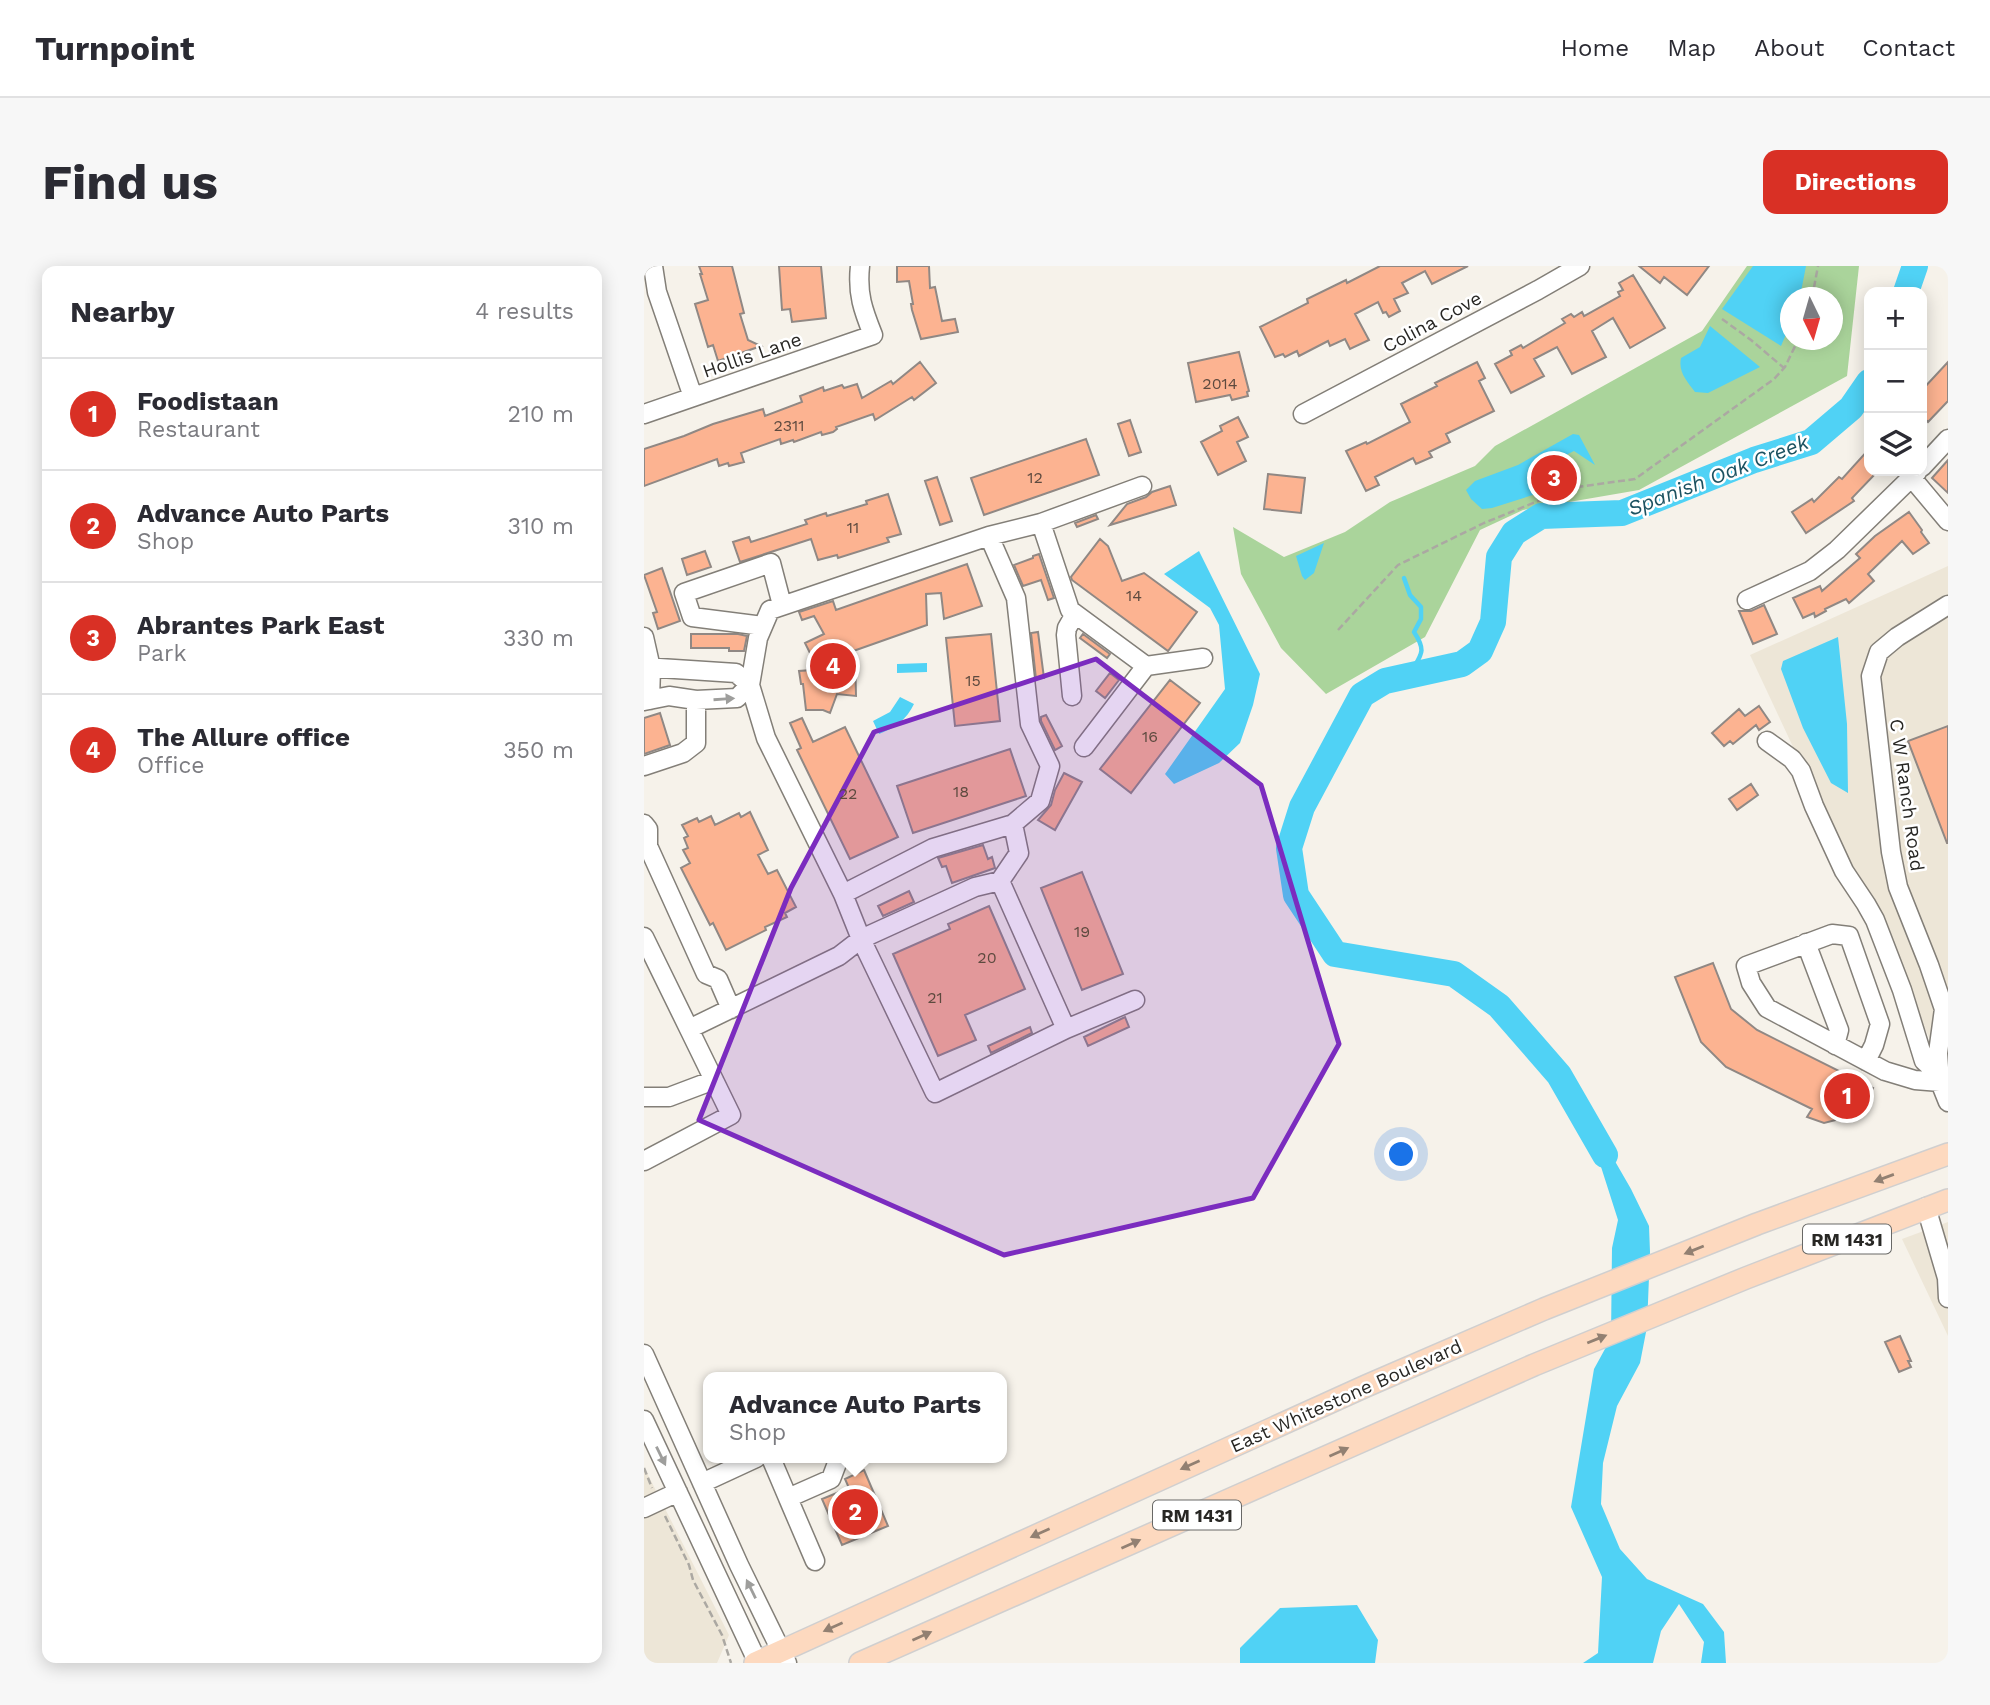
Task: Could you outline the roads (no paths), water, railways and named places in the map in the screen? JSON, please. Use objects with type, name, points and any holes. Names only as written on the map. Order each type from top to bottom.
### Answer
[{"type":"main road","name":"East Whitestone Boulevard","points":[[757,1663],[784,1657],[1366,1386],[1544,1309],[1757,1224],[1948,1154]]},
{"type":"main road","name":"RM 1431","points":[[860,1663],[1534,1365],[1746,1278],[1948,1200]]},
{"type":"street","points":[[653,266],[657,292],[693,397]]},
{"type":"street","name":"Hollis Lane","points":[[644,414],[873,335],[862,307],[860,266]]},
{"type":"street","name":"Colina Cove","points":[[1303,414],[1580,266]]},
{"type":"street","points":[[1927,461],[1948,439]]},
{"type":"street","points":[[1747,600],[1810,571],[1837,550],[1913,476]]},
{"type":"street","points":[[1920,476],[1948,521]]},
{"type":"street","points":[[1135,1000],[1066,1029],[935,1093],[861,939],[844,894],[769,745],[750,685],[758,638],[770,610],[989,536],[1041,523],[1142,486]]},
{"type":"street","points":[[1041,523],[1070,610],[1146,666],[1203,658]]},
{"type":"street","points":[[844,894],[933,848],[1013,824],[1040,802],[1050,766],[1030,724],[1016,598],[989,536]]},
{"type":"street","points":[[763,626],[692,617],[684,593],[771,563],[782,605]]},
{"type":"street","name":"C W Ranch Road","points":[[1948,605],[1897,636],[1880,652],[1871,676],[1891,852],[1898,887],[1944,1009],[1938,1053],[1940,1078],[1948,1102]]},
{"type":"street","points":[[1072,696],[1066,635],[1075,614]]},
{"type":"street","points":[[644,637],[648,668],[647,701],[669,696],[696,701],[737,698],[750,685]]},
{"type":"street","points":[[1084,747],[1146,666]]},
{"type":"street","points":[[648,668],[736,673],[750,685]]},
{"type":"street","points":[[644,766],[683,753],[696,743],[696,701]]},
{"type":"street","points":[[1767,741],[1792,759],[1801,771],[1843,871],[1875,920],[1902,990],[1924,1061],[1940,1078]]},
{"type":"street","points":[[644,824],[648,829],[648,846],[706,974],[718,979],[730,1009]]},
{"type":"street","points":[[689,1029],[839,956],[861,939],[975,887],[1000,880],[1019,853],[1013,824]]},
{"type":"street","points":[[1000,880],[1066,1029]]},
{"type":"street","points":[[1866,1061],[1880,1024],[1849,936],[1832,934],[1746,966],[1751,983],[1767,1008],[1835,1045],[1885,1071],[1915,1080],[1940,1078]]},
{"type":"street","points":[[644,937],[731,1115],[644,1160]]},
{"type":"street","points":[[1807,943],[1839,1030],[1835,1045]]},
{"type":"street","points":[[644,1097],[669,1097],[714,1080]]},
{"type":"street","points":[[1926,1208],[1947,1278],[1948,1298]]},
{"type":"street","points":[[644,1354],[739,1565],[784,1657]]},
{"type":"street","points":[[644,1420],[757,1663]]},
{"type":"street","points":[[702,1483],[745,1463]]},
{"type":"street","points":[[773,1463],[815,1561]]},
{"type":"street","points":[[788,1498],[831,1479],[837,1463]]},
{"type":"street","points":[[644,1508],[678,1492]]},
{"type":"water","points":[[1753,266],[1806,266],[1802,287],[1780,287],[1780,345],[1722,309]]},
{"type":"water","points":[[1710,326],[1760,367],[1708,393],[1695,392],[1682,372],[1681,358],[1700,347]]},
{"type":"water","points":[[1573,434],[1579,435],[1595,465],[1574,451],[1568,454],[1539,493],[1482,509],[1471,499],[1466,490],[1475,481],[1518,465]]},
{"type":"water","points":[[1324,543],[1314,573],[1305,580],[1296,556]]},
{"type":"water","points":[[1199,551],[1260,674],[1240,743],[1219,763],[1174,784],[1165,774],[1225,689],[1219,625],[1210,608],[1164,574]]},
{"type":"water","points":[[1838,637],[1847,724],[1848,793],[1831,783],[1803,728],[1781,669],[1783,661]]},
{"type":"water","points":[[927,663],[927,672],[897,673],[897,664]]},
{"type":"water","points":[[900,697],[914,704],[900,722],[879,734],[873,721],[890,712]]},
{"type":"water","points":[[1587,1123],[1601,1137],[1631,1189],[1649,1226],[1650,1252],[1647,1327],[1640,1363],[1617,1406],[1603,1463],[1601,1504],[1620,1549],[1647,1579],[1703,1604],[1724,1632],[1726,1663],[1701,1663],[1704,1642],[1679,1604],[1661,1631],[1653,1663],[1583,1663],[1598,1653],[1602,1577],[1571,1507],[1594,1369],[1611,1338],[1612,1248],[1618,1220]]},
{"type":"water","points":[[1357,1605],[1378,1640],[1375,1663],[1240,1663],[1240,1648],[1280,1608]]},
{"type":"waterway","name":"Spanish Oak Creek","points":[[1908,287],[1915,266]]},
{"type":"waterway","name":"Spanish Oak Creek","points":[[1605,1155],[1559,1075],[1499,1006],[1454,974],[1335,954],[1296,895],[1289,848],[1302,807],[1362,695],[1385,681],[1462,664],[1480,651],[1493,622],[1499,557],[1514,533],[1541,516],[1622,513],[1754,460],[1811,442],[1851,408],[1864,389]]},
{"type":"waterway","points":[[1404,578],[1410,595],[1421,607],[1421,619],[1414,632],[1421,645],[1421,654],[1409,676]]},
{"type":"place","name":"Abrantes Park East","points":[[1554,478]]},
{"type":"place","name":"The Allure office","points":[[833,666]]},
{"type":"place","name":"Foodistaan","points":[[1847,1096]]},
{"type":"place","name":"Advance Auto Parts","points":[[855,1512]]}]
